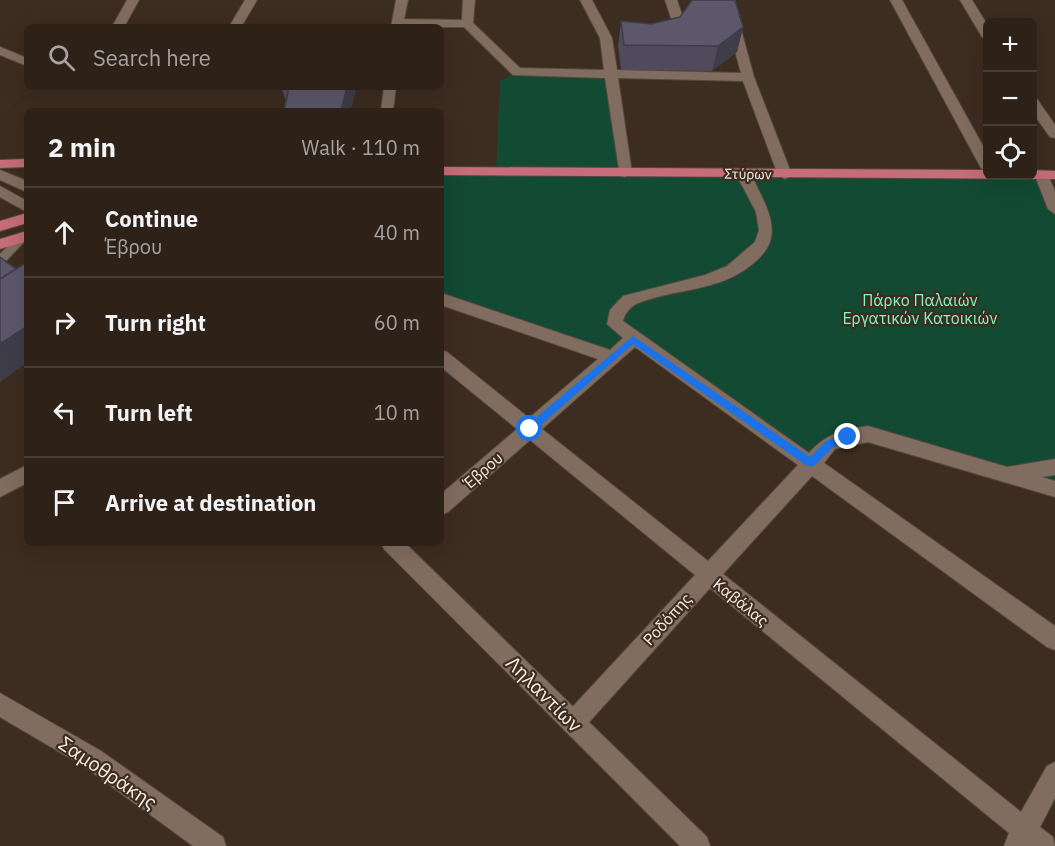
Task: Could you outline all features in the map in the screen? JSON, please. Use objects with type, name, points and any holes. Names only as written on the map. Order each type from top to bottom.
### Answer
[{"type":"main road","points":[[0,164],[24,163]]},
{"type":"main road","name":"Στύρων","points":[[444,171],[983,176]]},
{"type":"main road","points":[[0,226],[24,219]]},
{"type":"main road","points":[[0,244],[24,236]]},
{"type":"street","points":[[120,24],[133,0]]},
{"type":"street","points":[[238,24],[251,0]]},
{"type":"street","points":[[397,24],[402,0]]},
{"type":"street","points":[[467,24],[469,0]]},
{"type":"street","points":[[586,0],[606,38],[625,173]]},
{"type":"street","points":[[658,40],[674,31],[679,24],[671,0]]},
{"type":"street","points":[[727,0],[748,77],[785,174]]},
{"type":"street","points":[[896,0],[983,161]]},
{"type":"street","points":[[966,0],[983,31]]},
{"type":"street","points":[[444,24],[467,24],[517,72],[748,77]]},
{"type":"street","points":[[606,38],[620,41]]},
{"type":"street","points":[[0,51],[24,61]]},
{"type":"street","points":[[387,108],[390,90]]},
{"type":"street","points":[[1037,109],[1055,134]]},
{"type":"street","points":[[0,174],[24,186]]},
{"type":"street","points":[[743,174],[763,212],[766,230],[762,244],[741,264],[709,280],[643,295],[623,305],[616,314],[615,324],[1055,639]]},
{"type":"street","points":[[1049,176],[1055,209]]},
{"type":"street","points":[[0,191],[24,205]]},
{"type":"street","points":[[444,300],[612,357]]},
{"type":"street","name":"Έβρου","points":[[444,503],[633,339]]},
{"type":"street","name":"Καβάλας","points":[[444,359],[708,575],[1020,839],[1044,846]]},
{"type":"street","name":"Ροδόπης","points":[[573,723],[829,444],[848,437],[868,434],[1055,489]]},
{"type":"street","points":[[1005,474],[1055,467]]},
{"type":"street","points":[[0,489],[24,475]]},
{"type":"street","name":"Ληλαντίων","points":[[397,546],[698,846]]},
{"type":"street","name":"Σαμοθράκης","points":[[0,704],[93,759],[214,846]]},
{"type":"street","points":[[1020,839],[1055,774]]},
{"type":"lane","points":[[0,260],[24,237]]},
{"type":"green space","name":"Πάρκο Παλαιών Εργατικών Κατοικιών","points":[[517,72],[610,75],[625,173],[983,176],[983,180],[1037,180],[1037,176],[1042,176],[1055,209],[1055,489],[868,434],[848,437],[811,463],[633,339],[612,357],[444,300],[444,171],[496,171],[500,81]]},
{"type":"building","points":[[692,0],[735,0],[743,27],[718,46],[624,45],[621,21],[651,24],[680,17]]},
{"type":"building","points":[[288,90],[346,90],[342,108],[285,108]]},
{"type":"building","points":[[0,257],[16,269],[0,279]]},
{"type":"building","points":[[24,264],[24,328],[0,344],[0,279]]},
{"type":"route","points":[[530,429],[633,339],[811,463],[829,444],[848,437]]}]
